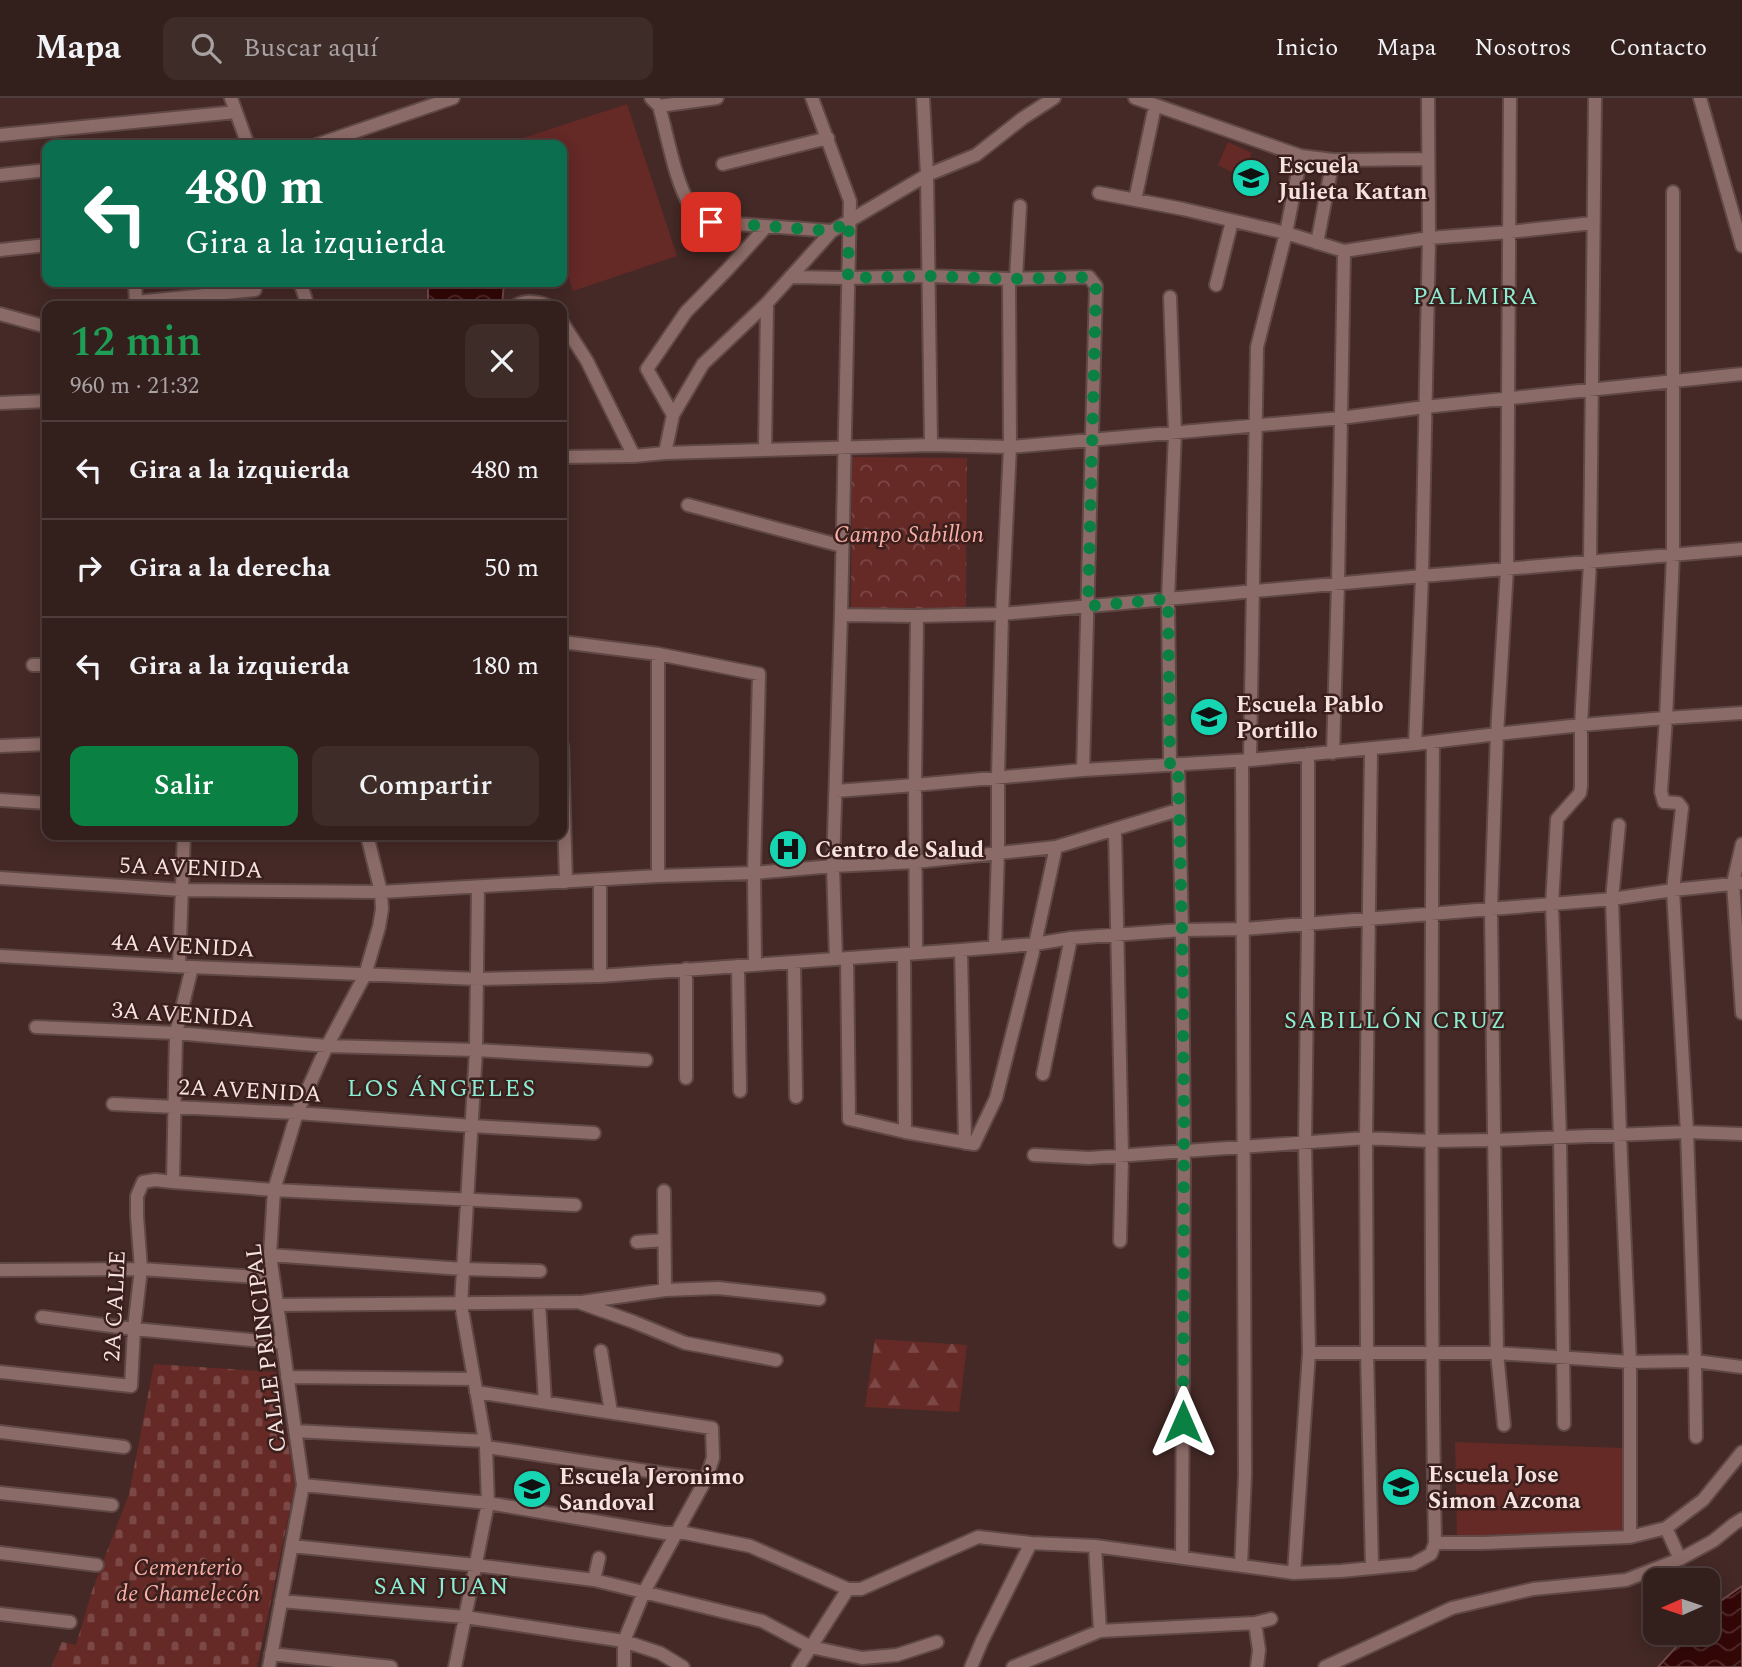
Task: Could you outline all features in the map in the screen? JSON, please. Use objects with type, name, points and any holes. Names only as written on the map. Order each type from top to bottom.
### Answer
[{"type":"street","points":[[231,98],[246,140]]},
{"type":"street","points":[[331,140],[453,98]]},
{"type":"street","points":[[717,98],[655,102],[680,183],[690,205],[699,215],[711,222],[832,231]]},
{"type":"street","points":[[812,98],[850,201],[833,866],[842,959],[849,1119],[974,1144],[996,1098],[1035,944],[1056,847]]},
{"type":"street","points":[[923,98],[927,175],[931,445]]},
{"type":"street","points":[[665,453],[673,415],[703,364],[767,303],[832,231],[927,175],[976,155],[1023,118],[1054,98]]},
{"type":"street","points":[[1135,98],[1301,156],[1333,160],[1428,159]]},
{"type":"street","points":[[1415,744],[1422,576],[1429,238],[1428,98]]},
{"type":"street","points":[[1504,1425],[1497,1353],[1490,909],[1507,569],[1510,98]]},
{"type":"street","points":[[1564,1424],[1560,1138],[1552,904],[1557,819],[1580,793],[1590,562],[1595,98]]},
{"type":"street","points":[[1700,98],[1742,246]]},
{"type":"street","points":[[1135,200],[1156,106]]},
{"type":"street","points":[[0,135],[236,113]]},
{"type":"street","points":[[723,164],[828,138]]},
{"type":"street","points":[[1241,1566],[1245,1475],[1246,761],[1253,591],[1257,347],[1286,233],[1301,156]]},
{"type":"street","points":[[1317,243],[1333,160]]},
{"type":"street","points":[[0,175],[42,171]]},
{"type":"street","points":[[1673,192],[1673,555],[1662,797],[1664,802],[1682,805],[1673,890],[1687,1132],[1696,1361],[1696,1437]]},
{"type":"street","points":[[1099,193],[1184,209],[1286,233],[1344,251],[1429,238],[1593,223]]},
{"type":"street","points":[[995,946],[1002,614],[1010,447],[1012,279],[1020,206]]},
{"type":"street","points":[[1216,285],[1231,221]]},
{"type":"street","points":[[673,415],[647,369],[686,312],[765,227]]},
{"type":"street","points":[[0,250],[42,246]]},
{"type":"street","points":[[1333,752],[1344,251]]},
{"type":"street","points":[[790,277],[1089,277],[1096,286],[1083,769]]},
{"type":"street","points":[[162,301],[255,290]]},
{"type":"street","points":[[1171,297],[1175,433],[1168,599],[1182,930],[1182,1558]]},
{"type":"street","points":[[765,450],[767,303]]},
{"type":"street","points":[[0,314],[42,326]]},
{"type":"street","points":[[567,330],[587,361],[634,456]]},
{"type":"street","points":[[567,457],[931,445],[1010,447],[1341,418],[1742,374]]},
{"type":"street","points":[[0,403],[42,401]]},
{"type":"street","points":[[688,505],[842,546]]},
{"type":"street","points":[[841,615],[1002,614],[1742,549]]},
{"type":"street","points":[[905,1132],[910,954],[916,862],[917,616]]},
{"type":"street","points":[[567,643],[658,654],[758,674],[755,964]]},
{"type":"street","points":[[658,654],[658,876]]},
{"type":"street","points":[[33,664],[42,665]]},
{"type":"street","points":[[836,791],[1083,769],[1246,761],[1581,725],[1742,713]]},
{"type":"street","points":[[303,1485],[488,1503],[675,1534],[685,1533],[750,1546],[848,1589],[861,1589],[978,1537],[1031,1544],[1095,1546],[1294,1573],[1413,1564],[1431,1554],[1435,1543],[1430,1141],[1433,742]]},
{"type":"street","points":[[0,747],[42,744]]},
{"type":"street","points":[[1371,749],[1366,1138],[1372,1568]]},
{"type":"street","points":[[1294,1573],[1308,1353],[1305,1143],[1308,754]]},
{"type":"street","points":[[0,800],[42,803]]},
{"type":"street","name":"5A AVENIDA","points":[[0,878],[181,890],[380,892],[754,873],[916,862],[1056,847],[1178,810]]},
{"type":"street","points":[[1619,825],[1612,900],[1630,1362],[1630,1537]]},
{"type":"street","points":[[1115,830],[1122,1156],[1120,1241]]},
{"type":"street","points":[[184,840],[181,890],[186,966],[176,1033],[173,1182],[274,1190],[575,1205]]},
{"type":"street","name":"CALLE PRINCIPAL","points":[[270,1661],[303,1485],[272,1279],[270,1255],[274,1190],[297,1113],[327,1046],[365,975],[379,928],[382,909],[379,879],[368,840]]},
{"type":"street","points":[[565,840],[566,882]]},
{"type":"street","points":[[1742,844],[1737,883],[1742,1013]]},
{"type":"street","points":[[600,880],[600,976]]},
{"type":"street","name":"4A AVENIDA","points":[[0,956],[477,979],[600,976],[961,950],[1071,938],[1182,930],[1244,929],[1612,900],[1737,883]]},
{"type":"street","points":[[454,1667],[488,1503],[486,1444],[461,1304],[476,1050],[478,887]]},
{"type":"street","points":[[1043,1074],[1071,938]]},
{"type":"street","points":[[961,950],[965,1143]]},
{"type":"street","points":[[794,962],[796,1097]]},
{"type":"street","points":[[738,966],[740,1091]]},
{"type":"street","points":[[686,969],[686,1078]]},
{"type":"street","name":"3A AVENIDA","points":[[36,1027],[176,1033],[327,1046],[476,1050],[646,1060]]},
{"type":"street","name":"2A AVENIDA","points":[[113,1104],[594,1133]]},
{"type":"street","points":[[1034,1155],[1089,1158],[1366,1138],[1430,1141],[1687,1132],[1742,1133]]},
{"type":"street","name":"2A CALLE","points":[[0,1372],[131,1386],[141,1269],[137,1196],[143,1182],[173,1182]]},
{"type":"street","points":[[664,1191],[665,1290]]},
{"type":"street","points":[[637,1242],[664,1240]]},
{"type":"street","points":[[270,1255],[462,1269],[540,1271]]},
{"type":"street","points":[[0,1270],[141,1269],[272,1279]]},
{"type":"street","points":[[277,1306],[578,1302],[665,1290],[718,1288],[819,1299]]},
{"type":"street","points":[[578,1302],[685,1343],[776,1360]]},
{"type":"street","points":[[539,1303],[545,1402]]},
{"type":"street","points":[[42,1317],[282,1343]]},
{"type":"street","points":[[601,1351],[611,1412]]},
{"type":"street","points":[[1308,1353],[1497,1353],[1630,1362],[1696,1361],[1742,1367]]},
{"type":"street","points":[[287,1377],[475,1386],[545,1402],[712,1428],[713,1458],[706,1479],[644,1592],[624,1641],[624,1667]]},
{"type":"street","points":[[295,1431],[486,1444],[622,1468],[706,1479]]},
{"type":"street","points":[[0,1432],[124,1447]]},
{"type":"street","points":[[1435,1543],[1630,1537],[1667,1528],[1703,1500],[1742,1452]]},
{"type":"street","points":[[0,1493],[112,1505]]},
{"type":"street","points":[[1325,1667],[1452,1608],[1532,1589],[1626,1580],[1680,1559],[1713,1541],[1742,1519]]},
{"type":"street","points":[[1667,1528],[1680,1559]]},
{"type":"street","points":[[971,1667],[1031,1544]]},
{"type":"street","points":[[292,1546],[594,1580],[762,1621],[810,1647],[862,1657],[897,1655],[937,1642]]},
{"type":"street","points":[[1095,1546],[1100,1631]]},
{"type":"street","points":[[0,1553],[97,1565]]},
{"type":"street","points":[[594,1580],[599,1558]]},
{"type":"street","points":[[798,1667],[848,1589]]},
{"type":"street","points":[[281,1601],[465,1618],[624,1641],[660,1653],[683,1667]]},
{"type":"street","points":[[0,1614],[70,1622]]},
{"type":"street","points":[[1013,1667],[1100,1631],[1255,1623],[1271,1619]]},
{"type":"street","points":[[1255,1623],[1259,1650],[1257,1667]]},
{"type":"street","points":[[270,1661],[391,1667]]},
{"type":"green space","points":[[627,104],[677,256],[573,291],[567,272],[567,140],[523,138]]},
{"type":"green space","points":[[1228,142],[1252,153],[1241,177],[1218,165]]},
{"type":"green space","name":"Campo Sabillon","points":[[852,457],[967,458],[966,610],[851,609]]},
{"type":"green space","points":[[875,1339],[967,1345],[959,1412],[865,1407]]},
{"type":"green space","name":"Cementerio de Chamelecón","points":[[154,1364],[276,1372],[295,1485],[257,1667],[51,1667],[62,1642],[76,1645],[92,1591],[129,1494]]},
{"type":"green space","points":[[1455,1442],[1623,1448],[1624,1530],[1457,1540]]},
{"type":"water","points":[[428,287],[504,287],[502,301],[429,301]]},
{"type":"water","points":[[1742,1586],[1742,1667],[1658,1667],[1678,1645],[1720,1645],[1720,1601]]},
{"type":"place","name":"Escuela Julieta Kattan","points":[[1251,178]]},
{"type":"place","name":"Escuela Pablo Portillo","points":[[1209,717]]},
{"type":"place","name":"Centro de Salud","points":[[788,849]]},
{"type":"place","name":"Escuela Jose Simon Azcona","points":[[1401,1487]]},
{"type":"place","name":"Escuela Jeronimo Sandoval","points":[[532,1489]]},
{"type":"district","name":"PALMIRA","points":[[1476,296]]},
{"type":"district","name":"SABILLÓN CRUZ","points":[[1396,1020]]},
{"type":"district","name":"LOS ÁNGELES","points":[[442,1088]]},
{"type":"district","name":"SAN JUAN","points":[[442,1586]]},
{"type":"route","points":[[711,222],[832,231],[849,221],[848,278],[1089,277],[1096,286],[1088,606],[1168,599],[1170,764],[1178,764],[1182,930],[1183,1422]]}]
